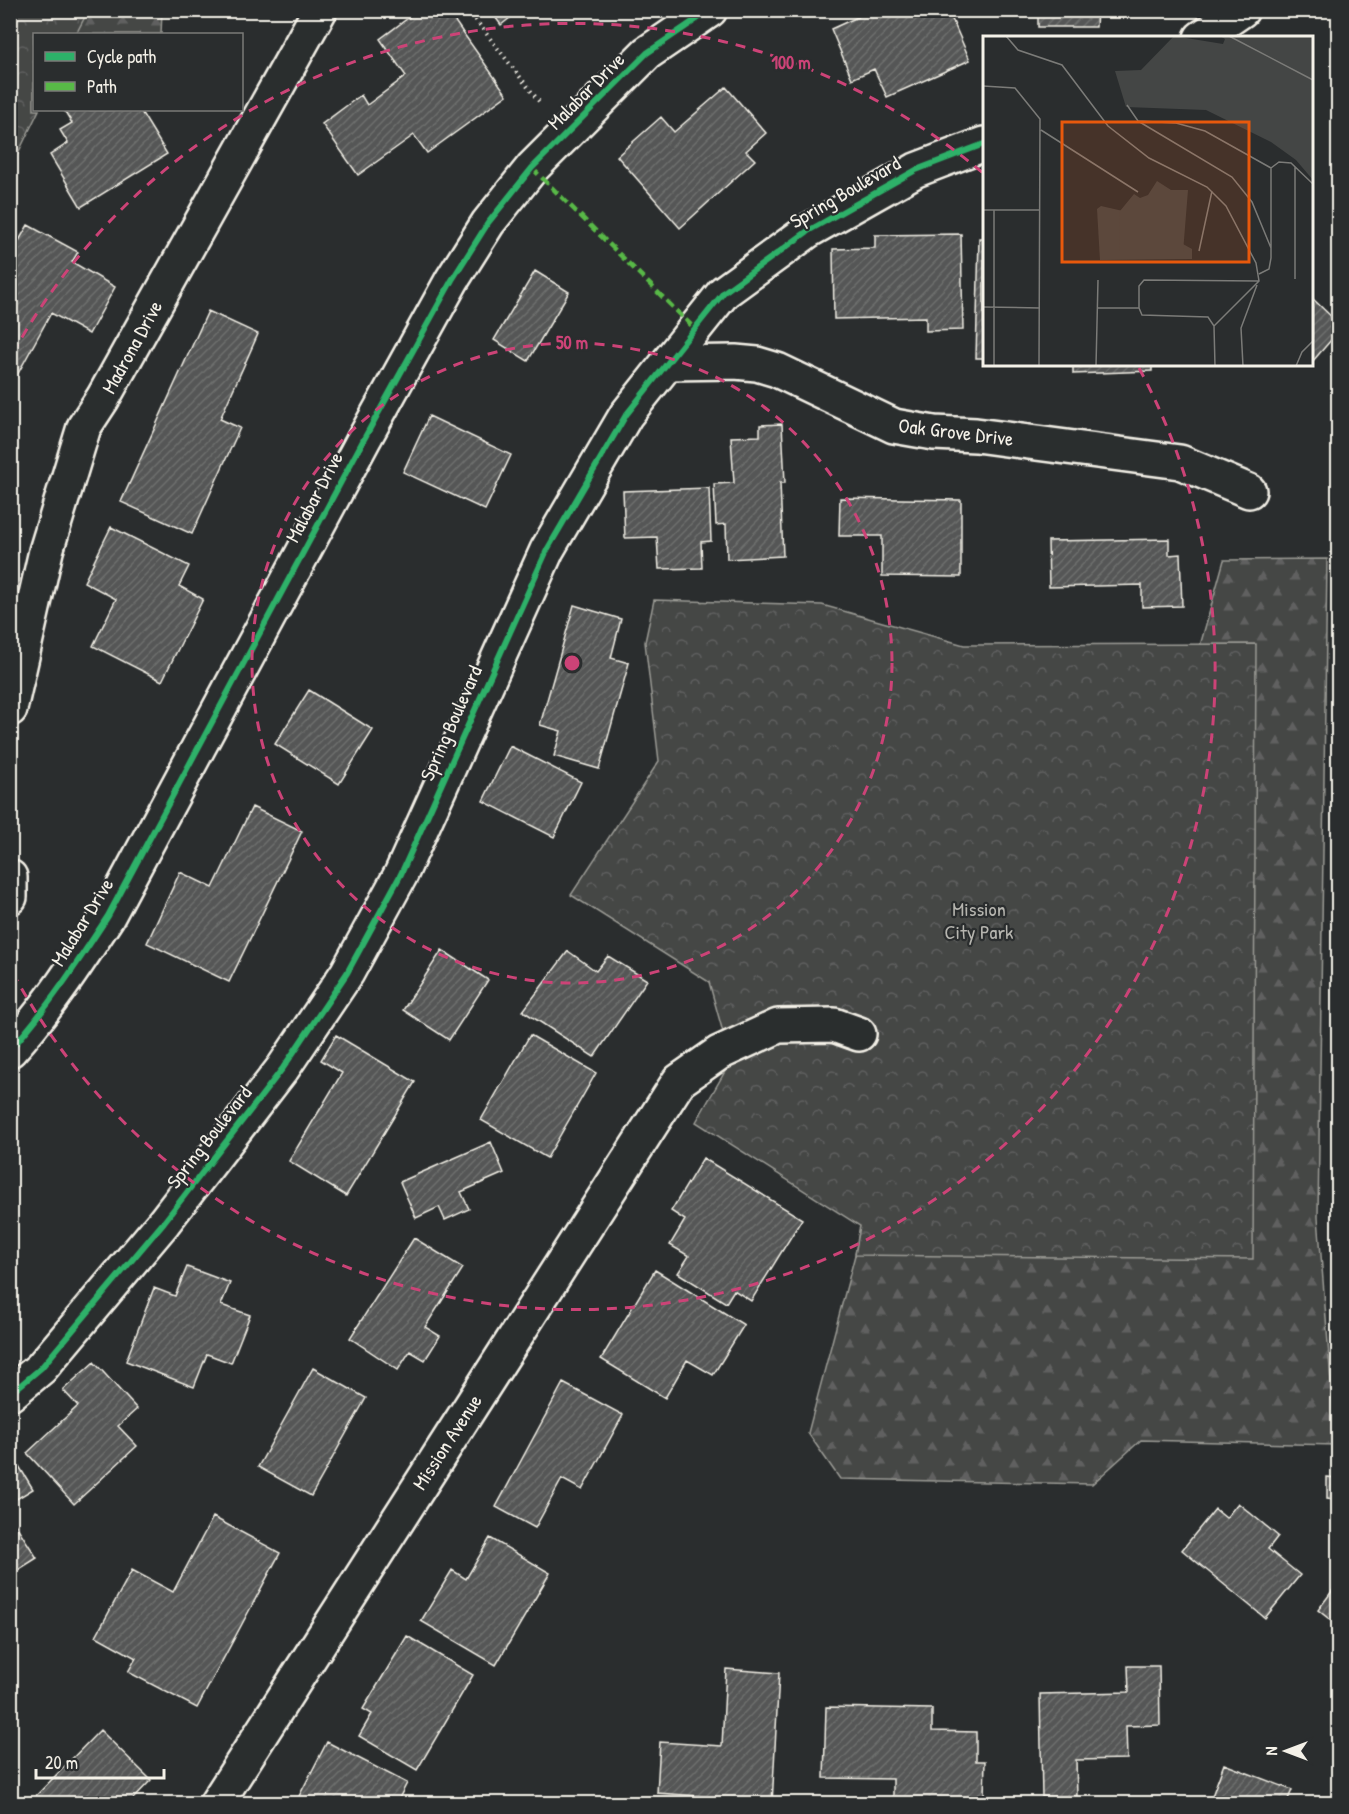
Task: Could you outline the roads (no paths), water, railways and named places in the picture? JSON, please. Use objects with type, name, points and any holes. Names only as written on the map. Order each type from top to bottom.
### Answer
[{"type":"street","name":"Madrona Drive","points":[[10,709],[46,551],[84,427],[103,398],[320,10]]},
{"type":"street","name":"Malabar Drive","points":[[10,1050],[33,1025],[108,916],[364,439],[452,280],[488,223],[532,168],[647,53],[710,10]]},
{"type":"street","points":[[1204,36],[1242,10]]},
{"type":"street","name":"Spring Boulevard","points":[[10,1394],[41,1368],[164,1222],[283,1068],[347,973],[401,874],[547,550],[626,415],[724,292],[808,231],[916,170],[983,144]]},
{"type":"street","name":"Oak Grove Drive","points":[[668,363],[757,364],[777,370],[894,426],[934,433],[976,435],[1180,462],[1249,491]]},
{"type":"street","points":[[10,877],[10,897]]},
{"type":"street","name":"Mission Avenue","points":[[216,1803],[679,1081],[719,1053],[778,1026],[834,1025],[859,1034]]},
{"type":"park label","name":"Mission City Park","points":[[979,920]]}]
